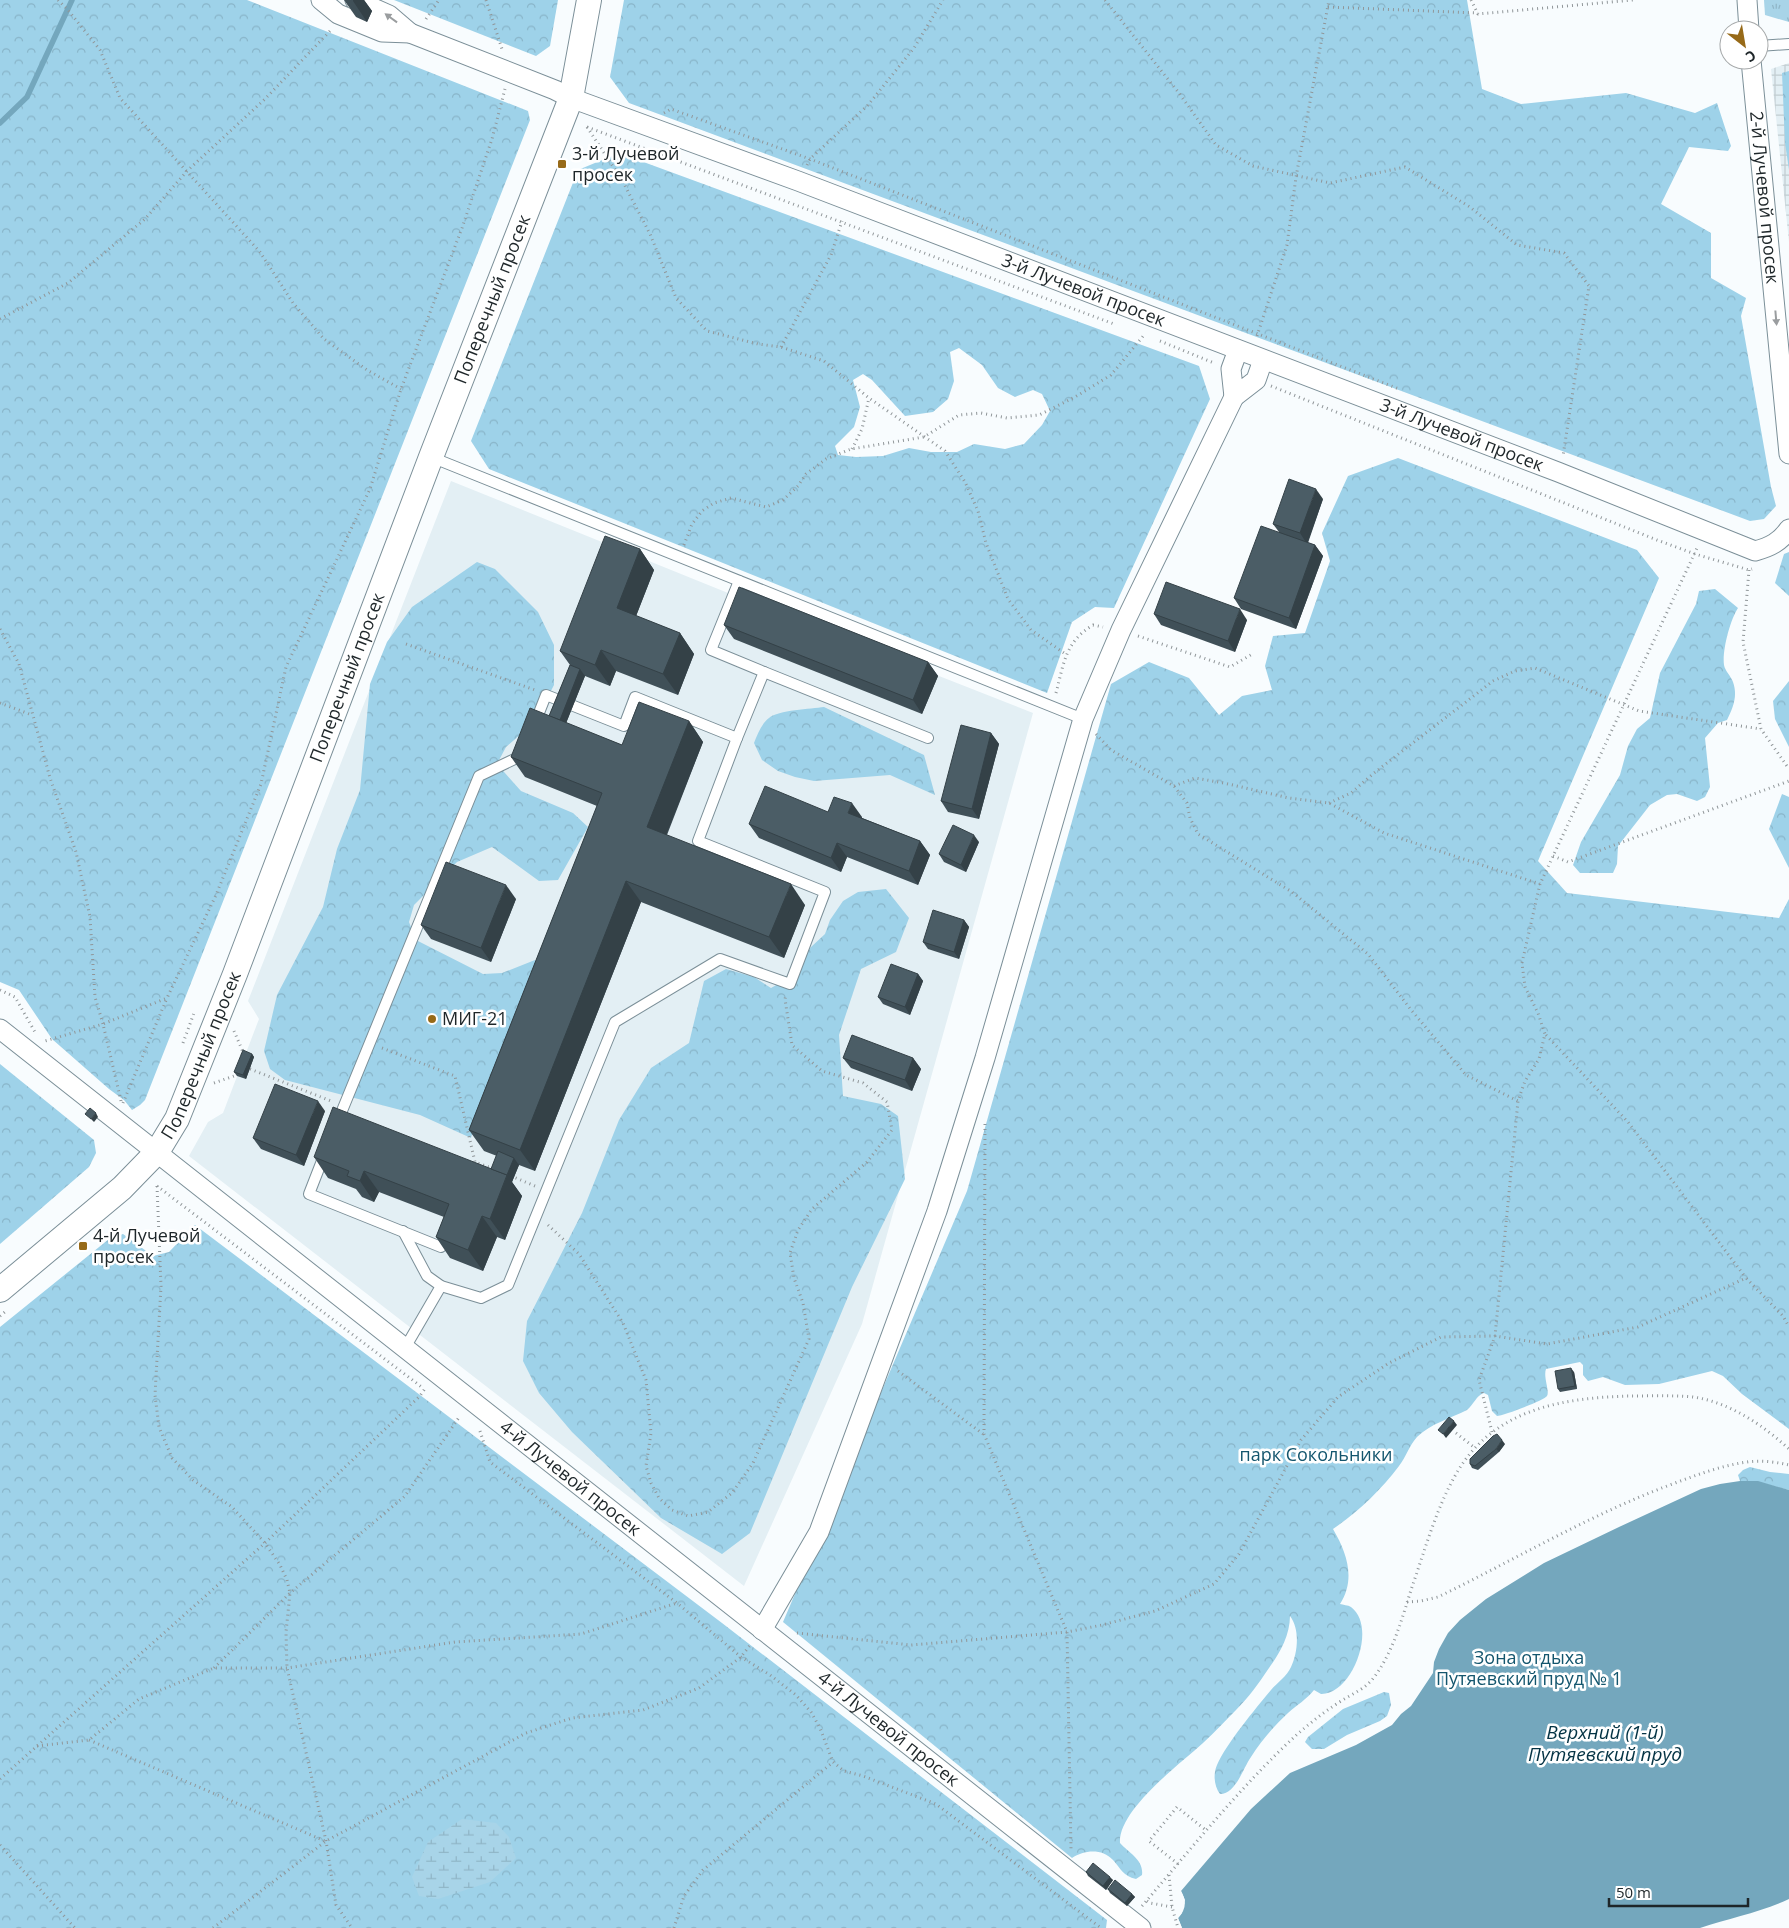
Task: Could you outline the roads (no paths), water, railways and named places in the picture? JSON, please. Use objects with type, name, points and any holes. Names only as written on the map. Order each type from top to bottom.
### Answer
[{"type":"street","name":"3-й Лучевой просек","points":[[321,0],[338,14],[382,32],[410,33]]},
{"type":"street","name":"3-й Лучевой просек","points":[[355,0],[389,15],[410,33],[571,98],[798,181],[1558,472],[1704,531],[1756,558],[1784,536],[1789,529]]},
{"type":"street","name":"Поперечный просек","points":[[0,1290],[122,1188],[157,1152],[177,1119],[235,974],[431,457],[571,98],[589,0]]},
{"type":"street","points":[[1746,0],[1748,20]]},
{"type":"street","name":"2-й Лучевой просек","points":[[1753,70],[1789,454]]},
{"type":"street","points":[[762,1630],[819,1532],[937,1212],[985,1058],[1082,719],[1121,630],[1234,397],[1256,380],[1251,355],[1231,370],[1234,397]]},
{"type":"street","name":"4-й Лучевой просек","points":[[0,1029],[1136,1924]]},
{"type":"lane","points":[[1769,45],[1789,44]]},
{"type":"lane","points":[[431,457],[1082,719]]},
{"type":"lane","points":[[739,581],[711,650],[928,738]]},
{"type":"lane","points":[[402,1232],[427,1276],[441,1286],[481,1298],[508,1285],[615,1022],[720,959],[790,984],[825,892],[698,841],[764,672]]},
{"type":"lane","points":[[532,730],[546,695],[624,726],[635,697],[737,738]]},
{"type":"lane","points":[[441,1247],[308,1194],[479,776],[521,756],[525,748]]},
{"type":"lane","points":[[405,1348],[441,1286]]},
{"type":"water","name":"Верхний (1-й) Путяевский пруд","points":[[1740,1481],[1758,1481],[1789,1490],[1789,1899],[1700,1928],[1182,1928],[1178,1918],[1183,1912],[1185,1905],[1181,1891],[1251,1809],[1290,1773],[1356,1745],[1392,1725],[1411,1706],[1433,1673],[1434,1662],[1448,1633],[1460,1620],[1486,1599],[1544,1563],[1619,1527],[1701,1489]]},
{"type":"waterway","points":[[0,123],[27,97],[72,0]]},
{"type":"place","name":"3-й Лучевой просек","points":[[562,164]]},
{"type":"place","name":"МИГ-21","points":[[432,1019]]},
{"type":"place","name":"4-й Лучевой просек","points":[[83,1246]]},
{"type":"park label","name":"парк Сокольники","points":[[1316,1455]]},
{"type":"park label","name":"Зона отдыха Путяевский пруд № 1","points":[[1529,1668]]}]
